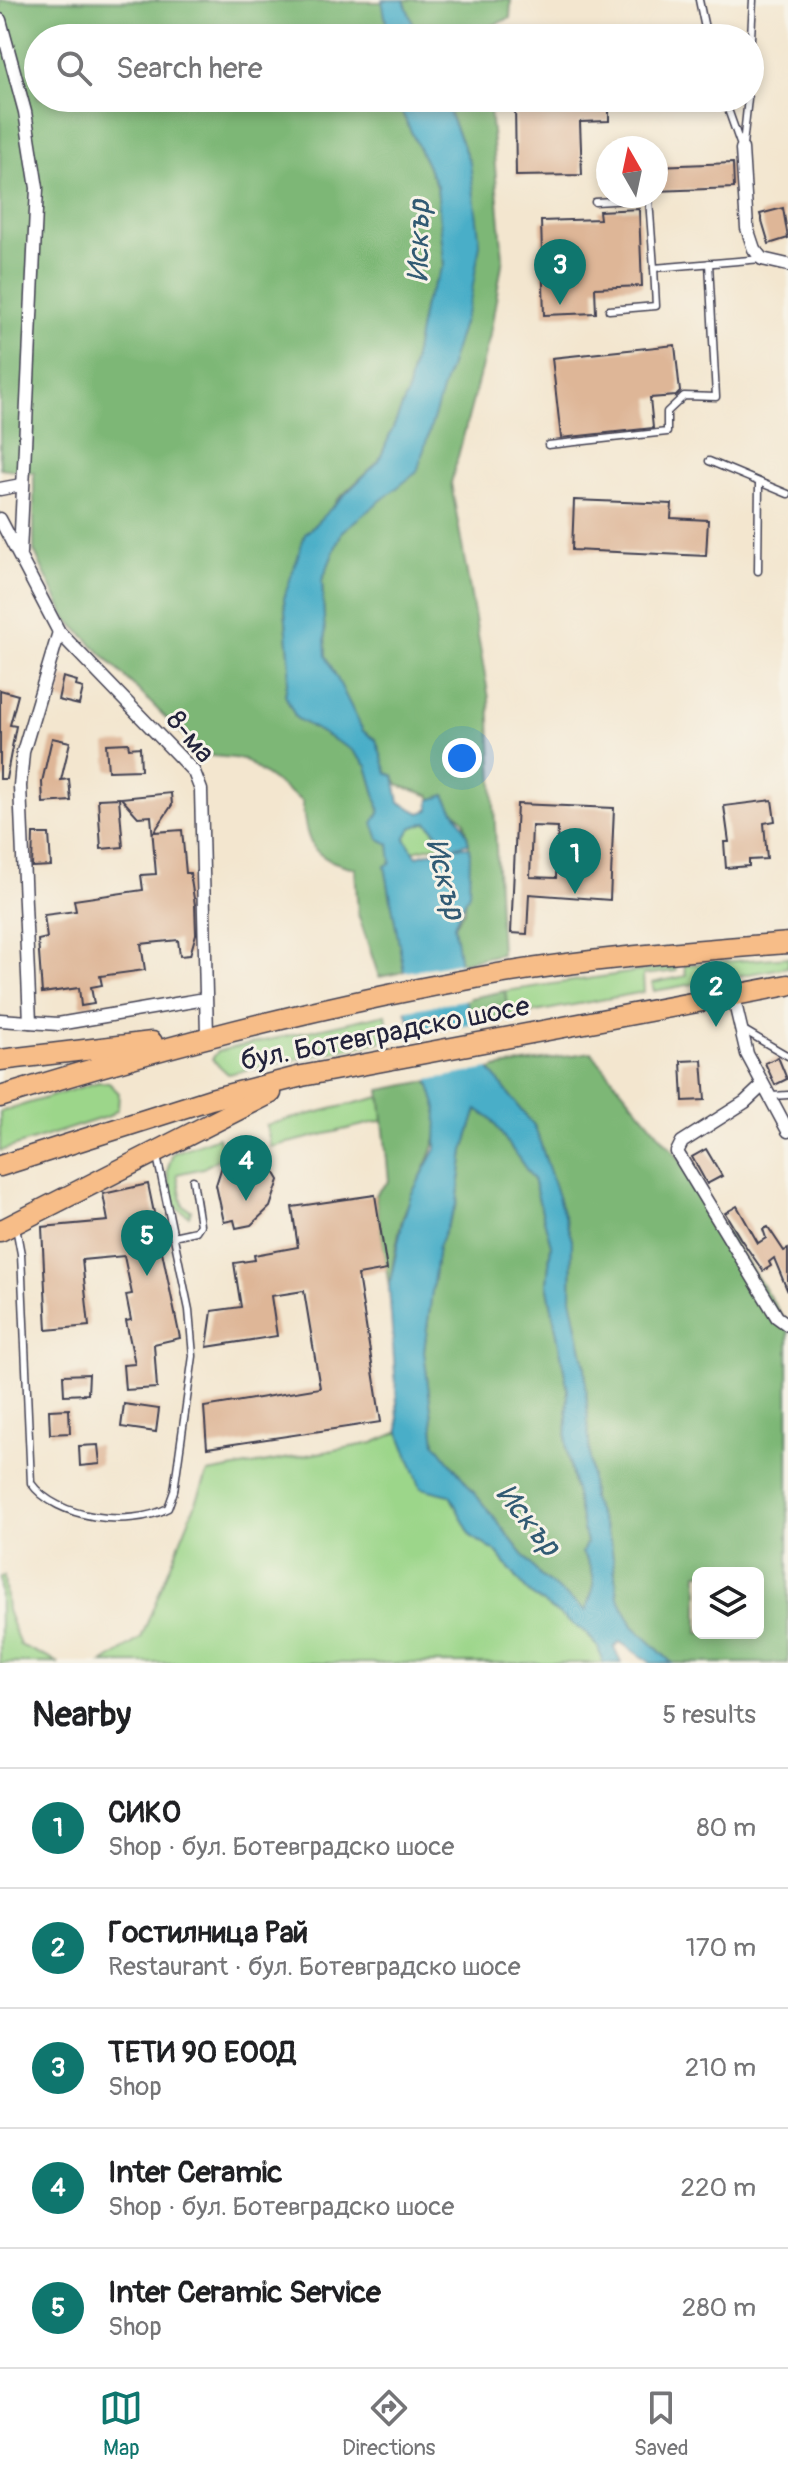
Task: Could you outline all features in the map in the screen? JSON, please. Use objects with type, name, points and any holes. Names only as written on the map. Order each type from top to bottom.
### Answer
[{"type":"main road","name":"бул. Ботевградско шосе","points":[[0,1097],[207,1035],[382,995],[485,976],[788,943]]},
{"type":"main road","name":"бул. Ботевградско шосе","points":[[0,1166],[211,1099],[302,1076],[522,1034],[643,1015],[788,985]]},
{"type":"main road","points":[[0,1060],[207,1035]]},
{"type":"main road","points":[[7,1227],[302,1076]]},
{"type":"street","points":[[0,20],[24,108]]},
{"type":"street","points":[[20,556],[37,188],[25,112]]},
{"type":"street","points":[[742,149],[747,228],[754,249],[762,259],[788,265]]},
{"type":"street","points":[[0,489],[21,485]]},
{"type":"street","name":"8-ма","points":[[0,519],[59,632],[194,772],[201,790],[207,1035]]},
{"type":"street","points":[[30,1022],[20,786],[23,752],[59,632]]},
{"type":"street","points":[[733,995],[739,1027],[788,1131]]},
{"type":"street","points":[[0,1020],[58,1024],[205,999]]},
{"type":"street","points":[[767,1091],[682,1142],[677,1152],[732,1247],[777,1317],[788,1325]]},
{"type":"lane","points":[[699,0],[704,24]]},
{"type":"lane","points":[[752,24],[753,0]]},
{"type":"lane","points":[[729,112],[742,149]]},
{"type":"lane","points":[[742,149],[746,112]]},
{"type":"lane","points":[[595,202],[649,199],[656,306],[609,310]]},
{"type":"lane","points":[[654,268],[762,259]]},
{"type":"lane","points":[[548,445],[667,432],[667,412],[684,396],[716,397],[709,263]]},
{"type":"lane","points":[[709,461],[788,494]]},
{"type":"lane","points":[[758,571],[759,484]]},
{"type":"lane","points":[[739,1027],[788,1056]]},
{"type":"lane","points":[[767,1091],[788,1095]]},
{"type":"lane","points":[[7,1227],[21,1254],[31,1483],[41,1497],[69,1513],[153,1516],[168,1508],[174,1491],[193,1356],[189,1310],[156,1152]]},
{"type":"lane","points":[[173,1236],[196,1231],[200,1225],[193,1180]]},
{"type":"green space","points":[[0,0],[383,2],[387,24],[24,24],[24,112],[402,112],[437,186],[444,265],[424,304],[407,396],[379,461],[337,500],[284,598],[290,666],[285,695],[296,718],[352,750],[367,766],[389,844],[392,864],[385,866],[404,972],[379,977],[358,914],[355,868],[328,860],[314,847],[306,829],[302,801],[243,759],[203,755],[66,618],[34,551],[34,473],[0,468]]},
{"type":"green space","points":[[404,0],[511,0],[510,18],[496,24],[413,24]]},
{"type":"green space","points":[[449,112],[490,112],[503,258],[490,335],[451,483],[489,698],[501,954],[458,963],[454,925],[465,909],[469,843],[464,820],[451,808],[445,795],[430,800],[431,796],[398,785],[394,776],[387,774],[376,740],[363,731],[326,657],[322,581],[342,531],[417,471],[470,163]]},
{"type":"green space","points":[[427,822],[446,844],[413,851],[405,839],[411,828]]},
{"type":"green space","points":[[788,957],[788,967],[654,991],[652,983],[686,976],[684,965]]},
{"type":"green space","points":[[676,966],[676,971],[643,975],[644,992],[508,1017],[505,991]]},
{"type":"green space","points":[[505,991],[508,1017],[472,1024],[465,999]]},
{"type":"green space","points":[[386,1014],[389,1040],[228,1074],[212,1059],[218,1051]]},
{"type":"green space","points":[[591,1052],[678,1157],[788,1325],[788,1663],[672,1663],[633,1626],[618,1597],[611,1543],[592,1500],[585,1366],[571,1298],[572,1240],[535,1127],[489,1069]]},
{"type":"green space","points":[[427,1081],[436,1099],[439,1117],[437,1134],[402,1220],[389,1287],[375,1195],[389,1181],[380,1090]]},
{"type":"green space","points":[[98,1082],[109,1083],[119,1093],[118,1109],[109,1116],[0,1151],[0,1112]]},
{"type":"green space","points":[[380,1097],[385,1120],[271,1147],[266,1125]]},
{"type":"green space","points":[[477,1109],[491,1119],[533,1179],[551,1245],[547,1283],[568,1390],[566,1447],[586,1543],[582,1553],[593,1575],[586,1611],[540,1576],[435,1443],[424,1351],[438,1246],[457,1204],[464,1151]]},
{"type":"green space","points":[[218,1137],[223,1156],[203,1168],[177,1174],[183,1206],[191,1210],[189,1216],[175,1207],[167,1171],[173,1153]]},
{"type":"green space","points":[[399,1432],[421,1488],[450,1495],[471,1536],[496,1552],[530,1594],[587,1634],[598,1647],[603,1663],[103,1663],[141,1638],[208,1473],[373,1443]]},
{"type":"green space","points":[[4,1576],[7,1610],[20,1645],[59,1663],[0,1663],[0,1577]]},
{"type":"water","points":[[382,0],[404,0],[413,24],[386,24]]},
{"type":"water","name":"Искър","points":[[402,112],[449,112],[470,163],[480,244],[471,297],[417,472],[342,531],[322,581],[326,656],[363,731],[376,740],[387,773],[394,776],[399,802],[420,813],[429,810],[430,800],[445,795],[467,836],[469,843],[453,847],[469,847],[470,853],[469,893],[454,925],[465,999],[489,1069],[535,1127],[572,1240],[571,1298],[585,1366],[592,1499],[611,1543],[618,1597],[633,1626],[672,1663],[651,1663],[620,1642],[614,1648],[621,1663],[603,1663],[598,1647],[587,1634],[530,1594],[496,1552],[471,1536],[450,1495],[421,1488],[399,1432],[389,1287],[411,1195],[436,1149],[437,1108],[406,1010],[404,972],[385,866],[391,863],[389,844],[379,839],[373,823],[380,811],[367,766],[352,750],[296,718],[285,695],[290,666],[284,598],[305,534],[379,461],[407,395],[424,304],[444,265],[437,186]],"holes":[[[427,822],[450,847],[417,856],[405,839],[411,828]],[[477,1109],[491,1119],[533,1179],[551,1245],[547,1283],[568,1390],[566,1447],[586,1543],[582,1553],[594,1581],[586,1611],[540,1576],[435,1443],[424,1351],[438,1247],[457,1203],[464,1151]]]},
{"type":"pier","points":[[462,962],[469,999],[402,1011],[400,973]]},
{"type":"pier","points":[[476,1023],[494,1068],[423,1081],[408,1036]]},
{"type":"building","points":[[515,112],[609,112],[609,121],[580,122],[582,175],[516,176]]},
{"type":"building","points":[[733,163],[734,188],[668,191],[668,166]]},
{"type":"building","points":[[783,208],[788,238],[769,244],[760,214]]},
{"type":"building","points":[[639,209],[642,286],[595,288],[596,313],[544,315],[541,221],[600,219],[599,211]]},
{"type":"building","points":[[675,345],[680,392],[676,396],[650,398],[653,428],[561,438],[552,358]]},
{"type":"building","points":[[574,500],[672,504],[671,518],[708,520],[706,556],[572,550]]},
{"type":"building","points":[[63,677],[77,681],[76,686],[83,688],[79,705],[58,700]]},
{"type":"building","points":[[0,690],[18,695],[10,725],[16,726],[6,779],[0,779]]},
{"type":"building","points":[[52,738],[70,742],[61,780],[69,779],[71,801],[43,803],[42,782]]},
{"type":"building","points":[[128,743],[129,748],[140,747],[141,770],[108,771],[106,744]]},
{"type":"building","points":[[171,793],[172,805],[154,832],[182,830],[186,873],[190,873],[195,905],[196,934],[190,955],[180,956],[178,940],[141,944],[145,970],[100,976],[102,985],[91,987],[94,1004],[81,1006],[79,988],[42,993],[38,940],[47,938],[44,915],[76,911],[74,900],[143,890],[141,875],[156,874],[151,816],[138,817],[121,798]]},
{"type":"building","points":[[119,798],[123,847],[101,849],[98,799]]},
{"type":"building","points":[[772,800],[775,821],[764,823],[767,859],[749,860],[749,866],[726,868],[724,842],[729,842],[724,806]]},
{"type":"building","points":[[517,804],[614,808],[610,900],[529,894],[527,934],[511,933]],"holes":[[[532,826],[558,827],[556,878],[530,877]]]},
{"type":"building","points":[[33,834],[49,834],[51,866],[32,867]]},
{"type":"building","points":[[778,1057],[787,1079],[775,1085],[765,1063]]},
{"type":"building","points":[[702,1060],[705,1100],[683,1101],[681,1061]]},
{"type":"building","points":[[706,1149],[722,1176],[707,1184],[692,1157]]},
{"type":"building","points":[[223,1163],[239,1176],[251,1166],[262,1164],[273,1170],[279,1180],[270,1207],[251,1225],[236,1228],[234,1220],[224,1222],[216,1185]]},
{"type":"building","points":[[148,1184],[180,1338],[154,1344],[157,1388],[125,1390],[123,1365],[135,1364],[126,1321],[131,1320],[126,1295],[132,1294],[124,1256],[82,1260],[89,1326],[47,1330],[42,1227],[108,1221],[103,1194]]},
{"type":"building","points":[[375,1195],[387,1270],[358,1275],[381,1422],[207,1448],[204,1407],[320,1388],[304,1291],[271,1296],[277,1336],[207,1347],[212,1311],[241,1307],[234,1263],[255,1260],[254,1255],[298,1247],[292,1207]]},
{"type":"building","points":[[737,1206],[758,1243],[766,1238],[763,1229],[768,1227],[784,1251],[788,1249],[788,1292],[774,1258],[769,1262],[771,1266],[763,1271],[725,1213]]},
{"type":"building","points":[[89,1374],[88,1394],[64,1395],[63,1375]]},
{"type":"building","points":[[124,1404],[159,1409],[156,1432],[121,1427]]},
{"type":"building","points":[[69,1409],[70,1433],[50,1434],[49,1410]]},
{"type":"building","points":[[98,1445],[100,1464],[80,1466],[79,1446]]},
{"type":"place","name":"ТЕТИ 90 ЕООД","points":[[560,305]]},
{"type":"place","name":"СИКО","points":[[575,894]]},
{"type":"place","name":"Гостилница Рай","points":[[716,1027]]},
{"type":"place","name":"Inter Ceramic","points":[[246,1201]]},
{"type":"place","name":"Inter Ceramic Service","points":[[147,1276]]}]
